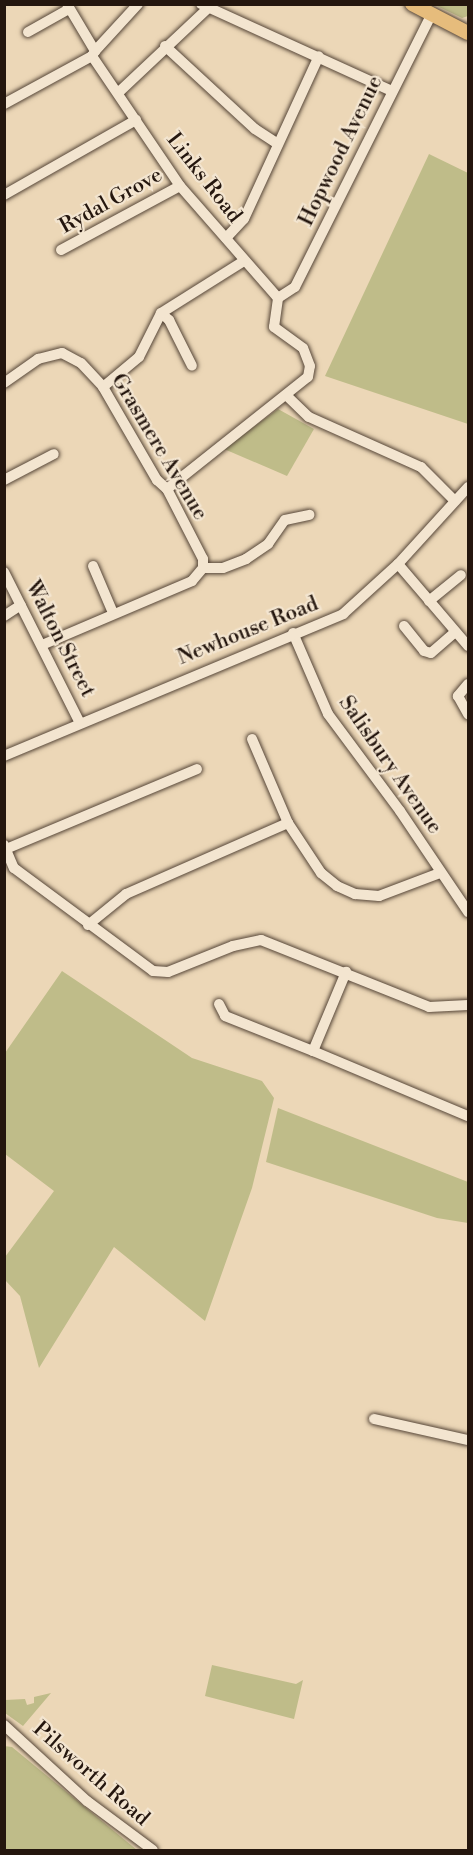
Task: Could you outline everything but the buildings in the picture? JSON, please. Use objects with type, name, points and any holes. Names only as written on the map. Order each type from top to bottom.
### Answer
[{"type":"main road","points":[[412,4],[468,33]]},
{"type":"street","points":[[4,104],[93,54],[138,4]]},
{"type":"street","points":[[119,92],[205,6],[392,91]]},
{"type":"street","points":[[28,32],[68,7]]},
{"type":"street","name":"Links Road","points":[[68,7],[93,54],[180,186],[278,298]]},
{"type":"street","name":"Hopwood Avenue","points":[[278,298],[295,286],[432,14]]},
{"type":"street","points":[[165,46],[255,129],[278,144]]},
{"type":"street","points":[[226,238],[244,219],[319,56]]},
{"type":"street","points":[[4,195],[136,120]]},
{"type":"street","name":"Rydal Grove","points":[[61,250],[180,186]]},
{"type":"street","points":[[103,387],[138,357],[160,313],[244,261]]},
{"type":"street","points":[[167,489],[287,396],[308,377],[310,366],[301,345],[273,327],[278,298]]},
{"type":"street","points":[[160,313],[169,320],[192,366]]},
{"type":"street","name":"Grasmere Avenue","points":[[4,383],[38,359],[62,353],[81,363],[103,387],[157,480],[167,489],[203,559],[203,568]]},
{"type":"street","points":[[287,396],[309,417],[421,467],[455,501]]},
{"type":"street","points":[[4,480],[54,454]]},
{"type":"street","name":"Newhouse Road","points":[[4,756],[343,614],[398,564],[468,487]]},
{"type":"street","points":[[277,513],[282,524]]},
{"type":"street","points":[[42,645],[192,581],[203,568],[223,568],[259,552],[282,524],[309,515]]},
{"type":"street","points":[[398,564],[468,646]]},
{"type":"street","points":[[93,566],[113,613]]},
{"type":"street","name":"Walton Street","points":[[4,572],[80,723]]},
{"type":"street","points":[[429,601],[461,575]]},
{"type":"street","points":[[4,616],[21,605]]},
{"type":"street","points":[[404,626],[424,651],[431,653],[455,632]]},
{"type":"street","name":"Salisbury Avenue","points":[[293,633],[328,714],[400,811],[468,912]]},
{"type":"street","points":[[468,684],[458,696],[468,714]]},
{"type":"street","points":[[252,739],[288,823],[321,873],[356,894],[392,893],[440,873]]},
{"type":"street","points":[[197,770],[5,847],[14,868],[153,971],[168,972],[233,946],[261,940],[429,1007],[468,1005]]},
{"type":"street","points":[[88,925],[126,894],[288,823]]},
{"type":"street","points":[[313,1051],[346,972]]},
{"type":"street","points":[[219,1004],[225,1017],[468,1116]]},
{"type":"street","points":[[374,1419],[468,1440]]},
{"type":"street","name":"Pilsworth Road","points":[[4,1725],[87,1801],[153,1851]]},
{"type":"shaded area","points":[[435,5],[468,5],[468,16],[462,18]]},
{"type":"shaded area","points":[[429,154],[468,173],[468,424],[325,376]]},
{"type":"shaded area","points":[[278,409],[314,429],[287,476],[224,449]]},
{"type":"shaded area","points":[[62,971],[192,1058],[262,1081],[274,1098],[252,1188],[205,1321],[114,1247],[39,1368],[20,1296],[5,1280],[5,1257],[54,1191],[5,1154],[5,1053]]},
{"type":"shaded area","points":[[278,1108],[468,1182],[468,1223],[437,1218],[266,1162]]},
{"type":"shaded area","points":[[212,1665],[296,1684],[303,1680],[294,1719],[205,1696]]},
{"type":"shaded area","points":[[51,1693],[23,1726],[5,1713],[5,1700],[25,1699],[27,1705],[34,1703],[34,1697]]},
{"type":"shaded area","points":[[4,1746],[12,1747],[137,1850],[5,1850]]}]
